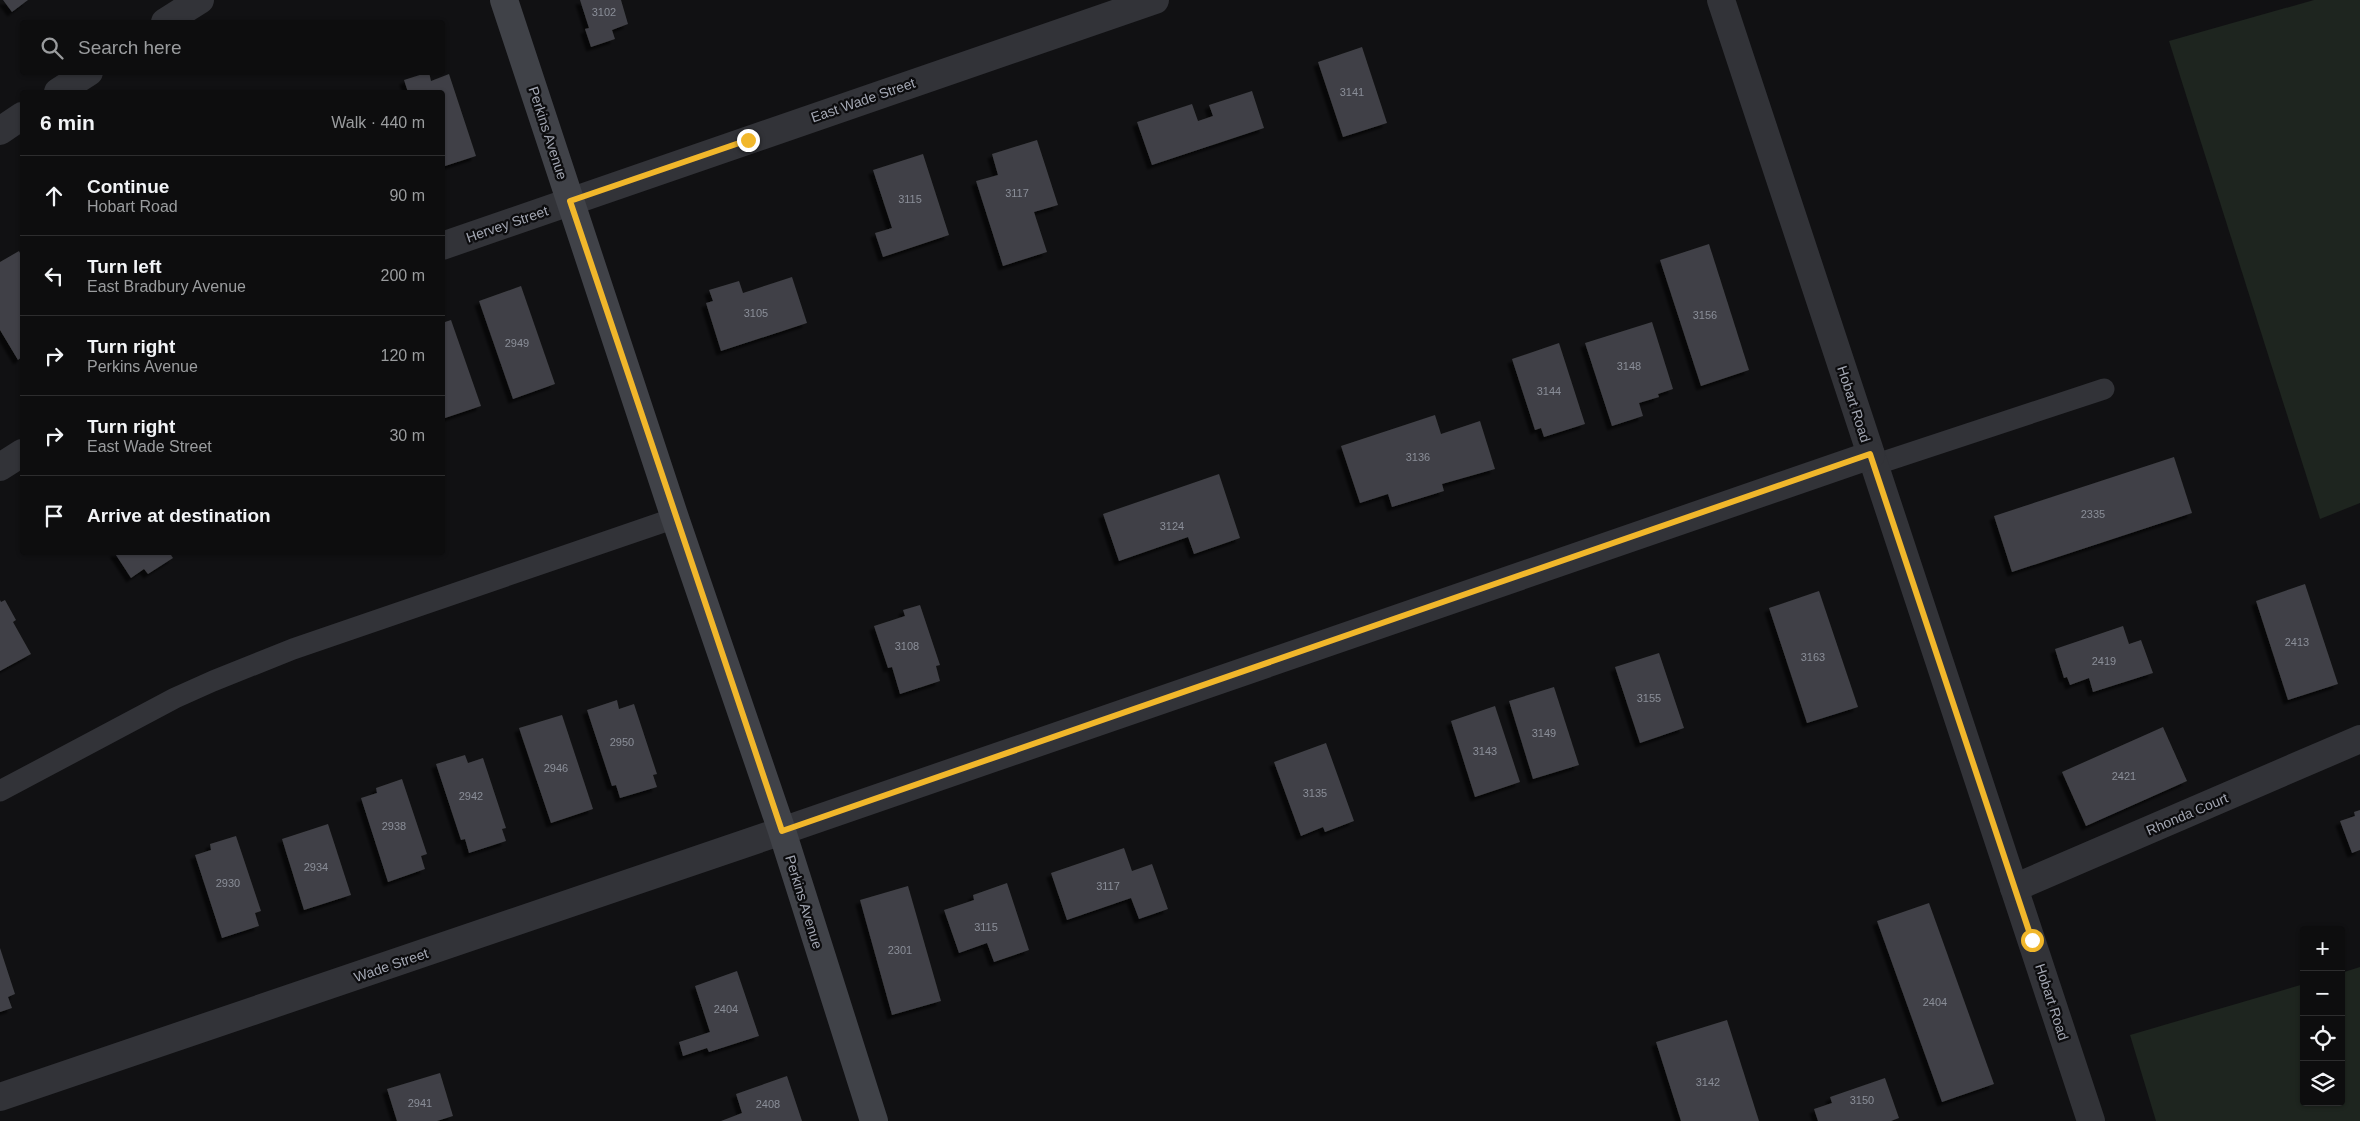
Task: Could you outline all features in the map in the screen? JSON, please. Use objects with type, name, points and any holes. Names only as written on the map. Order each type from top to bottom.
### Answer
[{"type":"street","points":[[168,20],[200,0]]},
{"type":"street","name":"Perkins Avenue","points":[[504,0],[782,831],[874,1121]]},
{"type":"street","name":"East Wade Street","points":[[570,201],[1155,0]]},
{"type":"street","name":"Hobart Road","points":[[1721,0],[2091,1121]]},
{"type":"street","points":[[61,90],[84,75]]},
{"type":"street","points":[[0,131],[20,117]]},
{"type":"street","name":"Hervey Street","points":[[445,245],[570,201]]},
{"type":"street","points":[[0,467],[20,454]]},
{"type":"street","name":"Wade Street","points":[[0,1098],[1872,460]]},
{"type":"street","name":"Rhonda Court","points":[[2014,888],[2360,739]]},
{"type":"lane","points":[[1872,460],[2104,389]]},
{"type":"lane","points":[[0,791],[175,698],[213,681],[292,650],[676,518]]},
{"type":"shaded area","points":[[2314,0],[2360,0],[2360,503],[2320,519],[2169,41]]},
{"type":"shaded area","points":[[2360,967],[2360,1121],[2156,1121],[2130,1035],[2300,985],[2300,1106],[2345,1106],[2345,972]]},
{"type":"building","points":[[3,0],[28,0],[12,12]]},
{"type":"building","points":[[580,0],[621,0],[628,24],[612,30],[615,39],[591,47],[585,29],[589,28]]},
{"type":"building","points":[[1362,47],[1387,123],[1343,137],[1318,62]]},
{"type":"building","points":[[449,74],[476,156],[445,166],[445,90],[407,90],[404,80],[420,75],[430,75],[431,81]]},
{"type":"building","points":[[1252,91],[1264,128],[1152,165],[1137,122],[1192,104],[1198,121],[1213,116],[1209,105]]},
{"type":"building","points":[[1037,140],[1058,205],[1034,212],[1047,252],[1003,266],[976,181],[998,175],[992,154]]},
{"type":"building","points":[[923,154],[949,235],[883,257],[875,233],[892,228],[873,170]]},
{"type":"building","points":[[1709,244],[1749,370],[1701,386],[1660,260]]},
{"type":"building","points":[[19,251],[20,358],[18,360],[0,330],[0,262]]},
{"type":"building","points":[[792,277],[807,323],[721,351],[706,303],[713,301],[709,290],[739,281],[743,293]]},
{"type":"building","points":[[521,286],[555,384],[513,399],[479,301]]},
{"type":"building","points":[[451,320],[481,406],[445,418],[445,322]]},
{"type":"building","points":[[1652,322],[1673,389],[1658,394],[1659,397],[1639,403],[1643,416],[1612,426],[1585,343]]},
{"type":"building","points":[[1559,343],[1585,424],[1544,437],[1541,428],[1535,430],[1512,359]]},
{"type":"building","points":[[1435,415],[1441,434],[1480,421],[1495,469],[1442,484],[1444,491],[1392,507],[1388,494],[1360,503],[1341,446]]},
{"type":"building","points":[[2174,457],[2192,513],[2012,572],[1994,516]]},
{"type":"building","points":[[1219,474],[1240,538],[1194,554],[1188,537],[1119,561],[1103,514]]},
{"type":"building","points":[[116,555],[171,555],[173,558],[148,574],[144,569],[131,578]]},
{"type":"building","points":[[2305,584],[2338,684],[2288,700],[2256,601]]},
{"type":"building","points":[[1819,591],[1858,707],[1807,723],[1769,608]]},
{"type":"building","points":[[0,600],[1,602],[5,600],[16,620],[13,622],[31,654],[0,671]]},
{"type":"building","points":[[920,605],[940,665],[936,666],[940,681],[900,694],[892,667],[888,668],[874,626],[905,616],[903,610]]},
{"type":"building","points":[[2123,626],[2129,644],[2141,640],[2153,673],[2093,692],[2089,678],[2070,685],[2067,677],[2064,678],[2055,649]]},
{"type":"building","points":[[1659,653],[1684,728],[1640,743],[1615,667]]},
{"type":"building","points":[[1554,687],[1579,765],[1533,779],[1509,701]]},
{"type":"building","points":[[617,700],[619,709],[634,704],[657,774],[653,775],[657,787],[620,798],[616,785],[612,786],[587,710]]},
{"type":"building","points":[[1495,706],[1520,782],[1475,797],[1451,721]]},
{"type":"building","points":[[562,715],[593,809],[551,823],[519,728]]},
{"type":"building","points":[[2163,727],[2187,781],[2086,826],[2062,772]]},
{"type":"building","points":[[1326,743],[1354,821],[1325,832],[1323,827],[1301,836],[1274,762]]},
{"type":"building","points":[[465,755],[468,763],[483,758],[506,828],[502,829],[506,841],[469,853],[465,839],[461,840],[436,764]]},
{"type":"building","points":[[402,779],[427,854],[421,856],[425,869],[388,882],[361,798],[377,793],[376,788]]},
{"type":"building","points":[[2360,810],[2360,850],[2352,853],[2340,821],[2355,816],[2354,812]]},
{"type":"building","points":[[328,824],[351,895],[304,910],[282,839]]},
{"type":"building","points":[[236,836],[261,911],[255,913],[259,926],[222,938],[195,855],[211,850],[210,844]]},
{"type":"building","points":[[1124,848],[1132,871],[1152,864],[1168,909],[1139,919],[1131,898],[1067,920],[1051,873]]},
{"type":"building","points":[[1007,883],[1029,950],[994,962],[987,943],[959,953],[944,910],[974,900],[973,895]]},
{"type":"building","points":[[908,886],[941,1001],[892,1015],[860,900]]},
{"type":"building","points":[[1929,903],[1994,1084],[1942,1102],[1877,921]]},
{"type":"building","points":[[0,948],[15,994],[8,997],[12,1008],[0,1012]]},
{"type":"building","points":[[737,971],[759,1036],[709,1052],[707,1048],[683,1056],[679,1042],[710,1032],[695,986]]},
{"type":"building","points":[[1727,1020],[1759,1121],[1681,1121],[1656,1042]]},
{"type":"building","points":[[440,1073],[453,1116],[437,1121],[397,1121],[387,1089]]},
{"type":"building","points":[[787,1076],[802,1121],[721,1121],[742,1113],[736,1094]]},
{"type":"building","points":[[1885,1078],[1899,1118],[1891,1121],[1818,1121],[1814,1109],[1832,1103],[1830,1097]]},
{"type":"route","points":[[748,140],[570,201],[782,831],[1870,454],[2032,940]]}]
